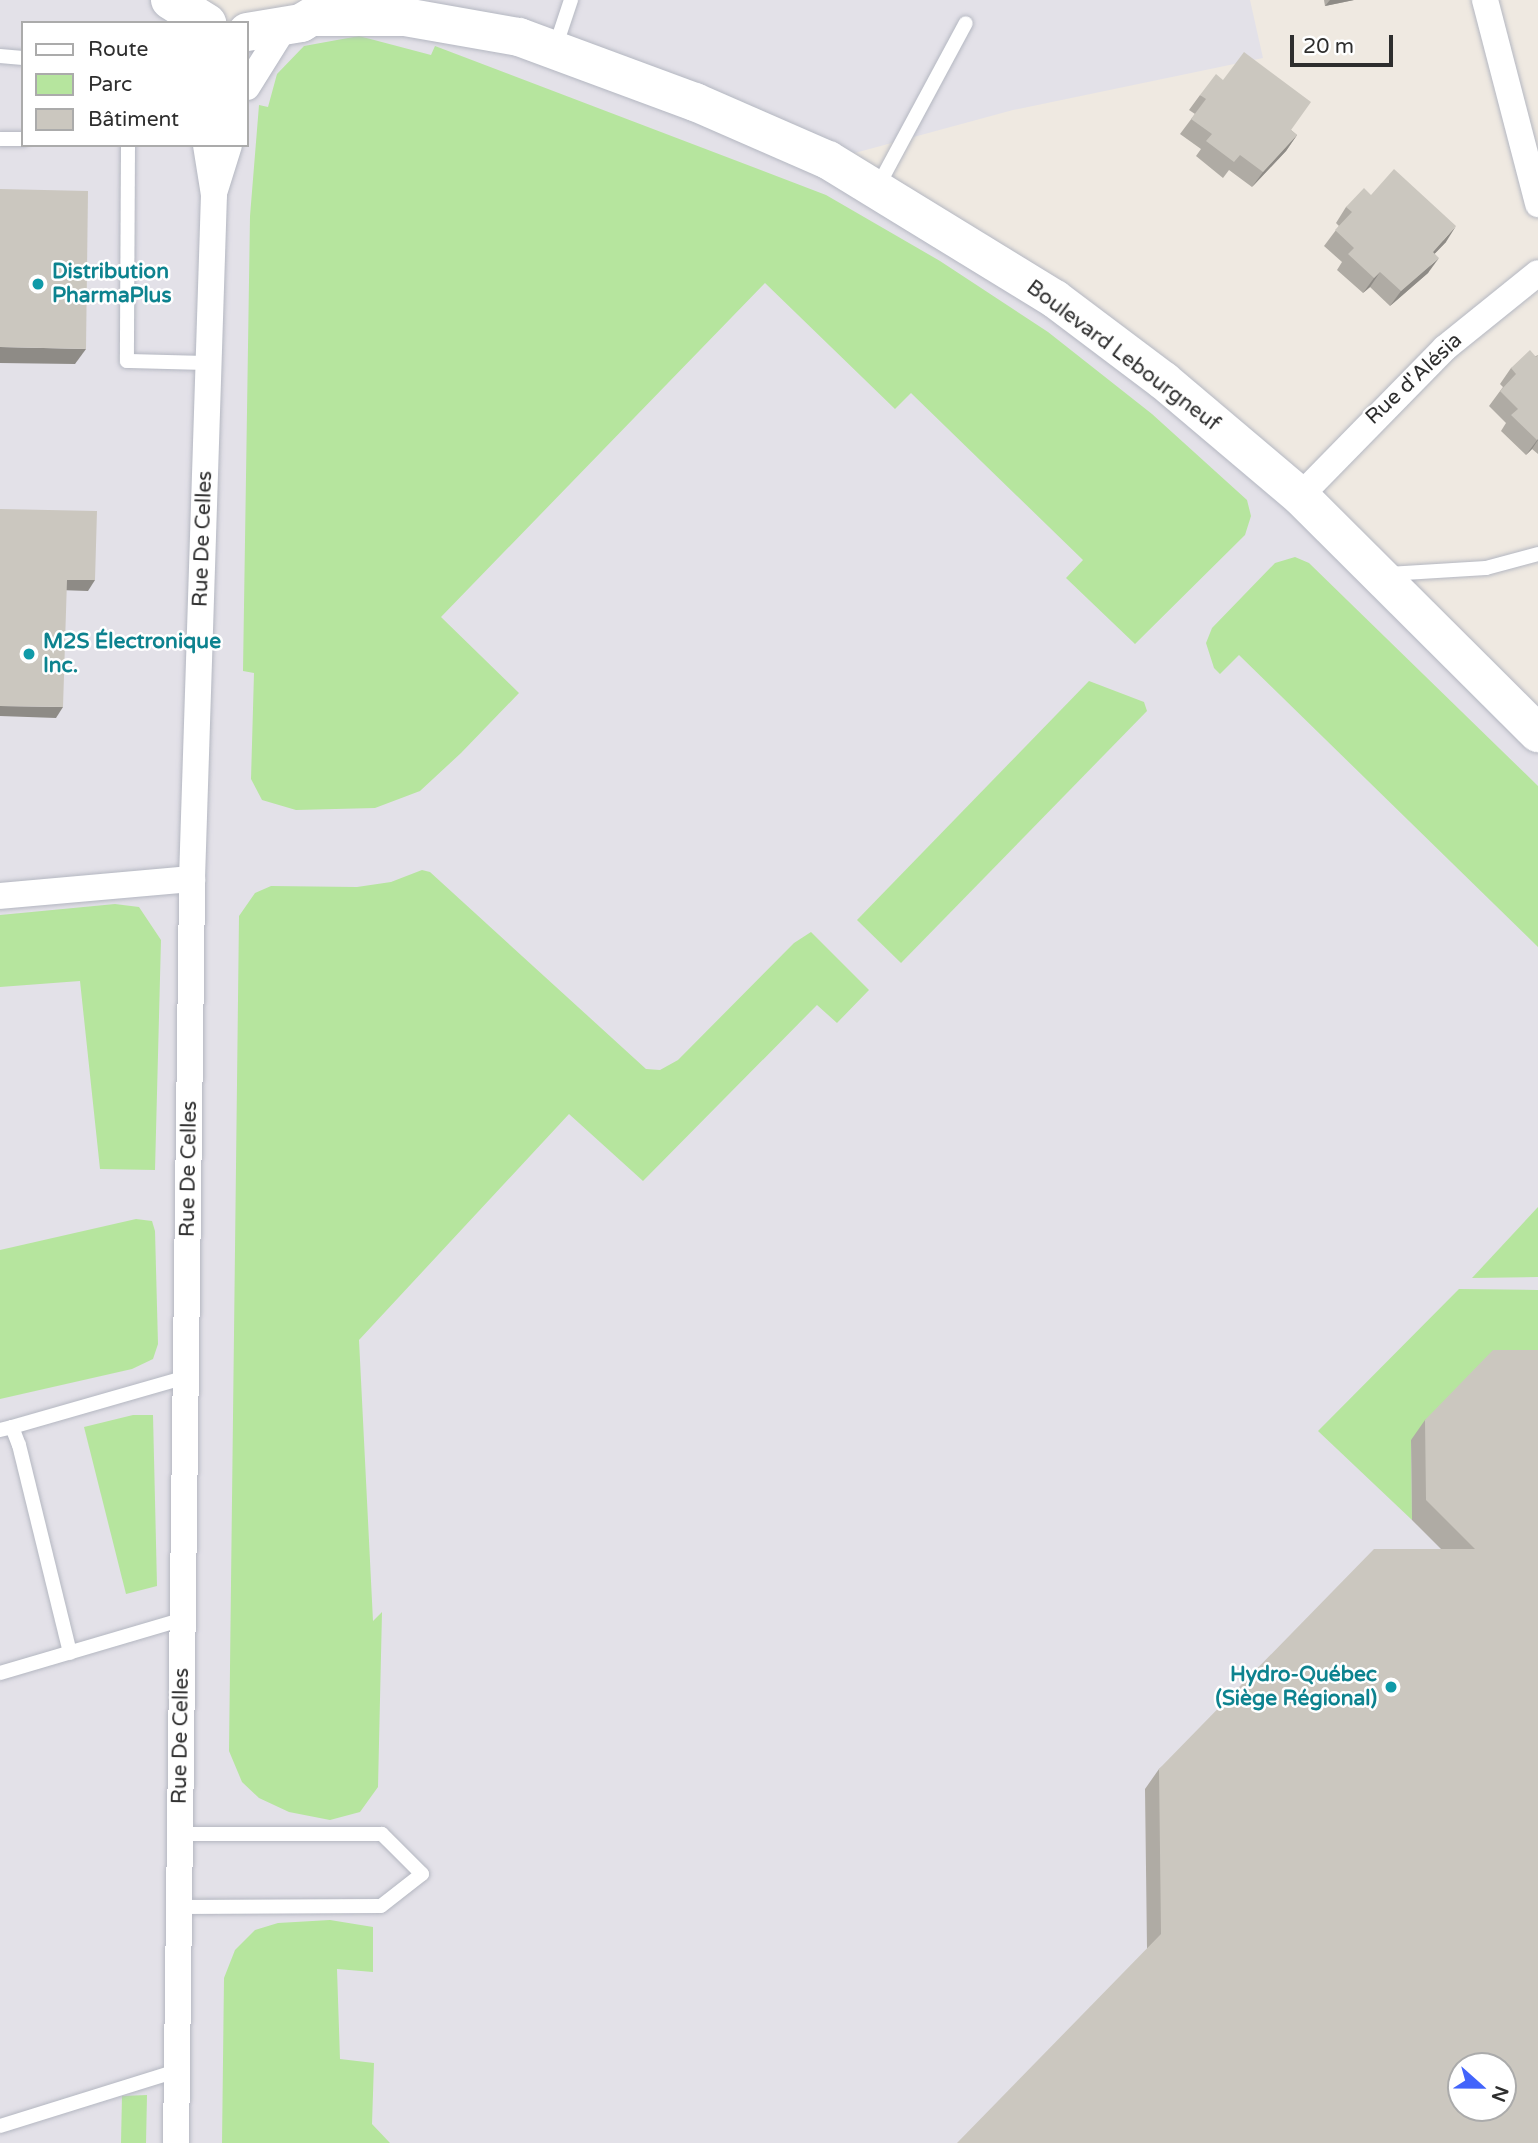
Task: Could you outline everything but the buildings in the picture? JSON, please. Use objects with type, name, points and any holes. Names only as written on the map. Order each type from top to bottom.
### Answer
[{"type":"main road","points":[[170,0],[204,21]]},
{"type":"main road","name":"Boulevard Lebourgneuf","points":[[468,0],[519,37]]},
{"type":"main road","name":"Boulevard Lebourgneuf","points":[[248,32],[313,15],[405,17],[519,37],[695,102],[828,160],[1055,299],[1164,381],[1300,496],[1538,733]]},
{"type":"street","points":[[170,0],[176,21]]},
{"type":"street","points":[[1485,0],[1538,204]]},
{"type":"street","points":[[248,85],[313,15]]},
{"type":"street","name":"Rue De Celles","points":[[176,2143],[192,879],[214,195],[206,147]]},
{"type":"street","name":"Rue De Celles","points":[[214,195],[228,147]]},
{"type":"street","name":"Rue d'Alésia","points":[[1300,496],[1359,431],[1445,348],[1538,272]]},
{"type":"street","points":[[0,896],[192,879]]},
{"type":"lane","points":[[554,50],[571,0]]},
{"type":"lane","points":[[876,190],[967,23]]},
{"type":"lane","points":[[0,57],[21,58]]},
{"type":"lane","points":[[0,139],[21,139]]},
{"type":"lane","points":[[128,147],[127,361],[208,363]]},
{"type":"lane","points":[[1378,574],[1486,568],[1538,554]]},
{"type":"lane","points":[[70,1653],[6,1428],[186,1377]]},
{"type":"lane","points":[[0,1673],[183,1619]]},
{"type":"lane","points":[[179,1907],[381,1906],[422,1874],[382,1834],[180,1834]]},
{"type":"lane","points":[[0,2126],[177,2071]]},
{"type":"shaded area","points":[[0,0],[170,0],[204,21],[21,21],[21,147],[248,147],[248,32],[339,0],[1250,0],[1263,58],[1013,110],[829,160],[1055,299],[1538,733],[1538,2143],[0,2143]]},
{"type":"green space","points":[[359,36],[431,55],[435,46],[826,195],[940,261],[1048,332],[1152,414],[1247,500],[1251,516],[1245,535],[1135,644],[1066,578],[1083,560],[911,393],[895,409],[765,283],[441,617],[519,693],[461,753],[420,791],[375,808],[296,810],[262,800],[251,779],[254,673],[243,671],[250,216],[259,105],[268,107],[277,74],[304,46]]},
{"type":"green space","points":[[1295,557],[1309,563],[1538,786],[1538,947],[1239,655],[1220,674],[1214,668],[1206,643],[1212,628],[1275,563]]},
{"type":"green space","points":[[1089,681],[1144,702],[1147,711],[901,963],[857,920]]},
{"type":"green space","points":[[422,870],[430,872],[646,1069],[660,1070],[678,1060],[794,943],[811,932],[869,990],[837,1023],[817,1005],[643,1181],[569,1114],[359,1340],[373,1621],[382,1612],[378,1787],[360,1812],[330,1820],[289,1812],[259,1798],[242,1782],[229,1751],[239,916],[255,893],[271,886],[357,887],[391,882]]},
{"type":"green space","points":[[115,904],[139,907],[161,940],[155,1170],[100,1169],[80,981],[0,987],[0,915]]},
{"type":"green space","points":[[1538,1207],[1538,1277],[1472,1278]]},
{"type":"green space","points":[[136,1219],[152,1221],[155,1231],[158,1344],[153,1359],[132,1369],[0,1399],[0,1250]]},
{"type":"green space","points":[[1459,1289],[1538,1290],[1538,1370],[1411,1440],[1412,1520],[1318,1431]]},
{"type":"green space","points":[[133,1415],[153,1415],[157,1586],[126,1594],[84,1427]]},
{"type":"green space","points":[[330,1920],[373,1927],[373,1972],[337,1969],[340,2059],[374,2063],[372,2124],[390,2143],[222,2143],[224,1978],[235,1950],[255,1930],[278,1923]]},
{"type":"green space","points":[[147,2095],[146,2143],[121,2143],[122,2096]]},
{"type":"place","name":"Distribution PharmaPlus","points":[[38,284]]},
{"type":"place","name":"M2S Électronique Inc.","points":[[29,654]]},
{"type":"place","name":"Hydro-Québec (Siège Régional)","points":[[1391,1687]]}]
